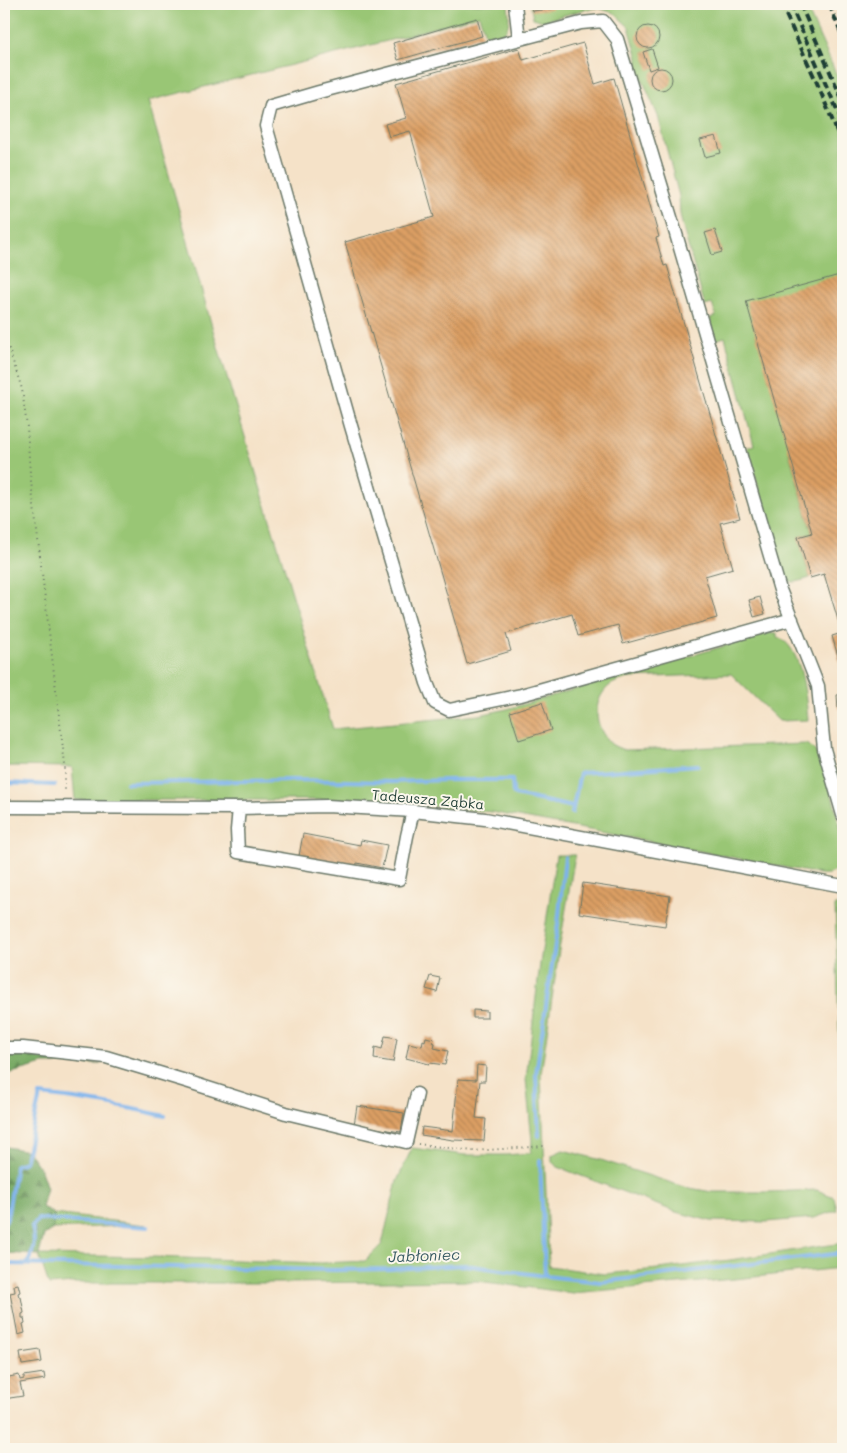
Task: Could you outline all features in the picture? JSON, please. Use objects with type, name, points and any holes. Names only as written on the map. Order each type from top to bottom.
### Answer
[{"type":"street","points":[[515,4],[519,39]]},
{"type":"street","points":[[792,619],[521,695],[449,710],[435,704],[427,683],[266,126],[271,106],[581,23],[603,21],[617,39],[679,243],[780,590],[792,619],[818,686],[824,749],[843,815]]},
{"type":"street","name":"Tadeusza Ząbka","points":[[4,807],[239,808],[327,806],[413,811],[485,819],[843,886]]},
{"type":"street","points":[[239,808],[238,852],[399,879],[413,811]]},
{"type":"street","points":[[4,1048],[23,1048],[106,1057],[286,1113],[406,1142],[417,1094]]},
{"type":"path","points":[[4,334],[22,389],[30,473],[65,766],[65,793]]},
{"type":"path","points":[[406,1142],[473,1151],[545,1146]]},
{"type":"green space","points":[[4,4],[508,4],[508,27],[495,37],[486,37],[479,15],[391,40],[148,101],[215,337],[333,729],[479,715],[507,709],[769,633],[777,633],[777,637],[792,650],[797,661],[804,686],[808,720],[779,721],[731,674],[629,678],[618,681],[608,687],[599,700],[597,708],[598,722],[610,743],[624,750],[808,745],[815,751],[821,762],[839,822],[843,859],[833,872],[819,874],[491,812],[423,805],[340,800],[75,800],[72,767],[4,766]]},
{"type":"green space","points":[[530,4],[805,4],[843,89],[843,437],[789,453],[812,533],[798,537],[810,578],[793,582],[787,579],[782,570],[747,447],[754,445],[725,337],[715,340],[710,318],[716,316],[712,304],[705,306],[683,228],[679,196],[658,116],[637,67],[638,58],[629,27],[614,13],[598,8],[583,10],[543,21],[533,18]]},
{"type":"green space","points":[[556,855],[575,855],[541,1074],[549,1266],[604,1274],[730,1260],[843,1243],[843,1342],[840,1268],[573,1293],[477,1281],[74,1283],[49,1285],[39,1255],[321,1263],[365,1261],[382,1244],[397,1181],[412,1148],[465,1155],[531,1153],[532,1141],[526,1079]]},
{"type":"green space","points":[[835,905],[842,907],[843,1149]]},
{"type":"green space","points":[[4,1055],[31,1055],[101,1064],[44,1064],[4,1075]]},
{"type":"green space","points":[[4,1145],[28,1151],[40,1168],[47,1188],[42,1207],[54,1214],[53,1229],[44,1235],[39,1255],[4,1253]]},
{"type":"green space","points":[[563,1150],[601,1160],[684,1187],[712,1192],[817,1190],[834,1197],[837,1210],[814,1218],[766,1222],[711,1221],[676,1212],[558,1167],[552,1162],[552,1155]]},
{"type":"green space","points":[[54,1214],[146,1225],[53,1229]]},
{"type":"building","points":[[531,4],[551,4],[552,9],[532,11]]},
{"type":"building","points":[[477,18],[482,36],[398,60],[393,43]]},
{"type":"building","points":[[648,26],[656,29],[659,37],[656,45],[648,48],[640,45],[637,37],[640,29]]},
{"type":"building","points":[[583,43],[595,84],[614,78],[659,237],[656,238],[664,266],[667,265],[740,518],[720,523],[733,568],[705,576],[717,618],[623,644],[618,625],[578,636],[572,614],[506,634],[511,651],[467,664],[345,242],[434,217],[410,131],[389,137],[385,124],[406,118],[396,83],[519,48],[523,60]]},
{"type":"building","points":[[652,49],[658,67],[649,70],[643,52]]},
{"type":"building","points":[[657,68],[665,68],[672,75],[672,83],[665,90],[657,90],[650,83],[650,75]]},
{"type":"building","points":[[716,136],[721,153],[705,157],[700,140]]},
{"type":"building","points":[[715,230],[722,252],[712,255],[705,233]]},
{"type":"building","points":[[843,274],[843,662],[840,663],[832,636],[842,633],[824,574],[810,578],[798,537],[812,533],[746,301]]},
{"type":"building","points":[[760,597],[765,614],[754,617],[749,600]]},
{"type":"building","points":[[843,694],[843,708],[838,709],[837,695]]},
{"type":"building","points":[[542,702],[551,730],[519,740],[510,712]]},
{"type":"building","points":[[303,834],[360,845],[361,840],[387,845],[382,868],[357,863],[356,867],[299,856]]},
{"type":"building","points":[[583,883],[670,896],[665,926],[579,913]]},
{"type":"building","points":[[430,976],[440,978],[437,992],[426,989]]},
{"type":"building","points":[[473,1010],[487,1011],[487,1018],[473,1018]]},
{"type":"building","points":[[385,1036],[397,1038],[393,1062],[374,1059],[375,1047],[382,1049]]},
{"type":"building","points":[[426,1037],[434,1039],[434,1048],[448,1051],[445,1065],[429,1064],[406,1058],[409,1043],[422,1046],[423,1040],[425,1041]]},
{"type":"building","points":[[477,1065],[486,1066],[485,1081],[480,1081],[476,1118],[486,1119],[484,1141],[453,1140],[421,1135],[422,1127],[453,1131],[458,1079],[476,1080]]},
{"type":"building","points":[[357,1106],[404,1113],[401,1132],[354,1125]]},
{"type":"building","points":[[18,1284],[20,1292],[18,1293],[19,1297],[21,1297],[24,1313],[22,1318],[24,1318],[25,1323],[23,1324],[25,1333],[18,1335],[10,1293],[15,1292],[14,1285]]},
{"type":"building","points":[[40,1350],[42,1362],[22,1365],[20,1353]]},
{"type":"building","points":[[44,1373],[45,1379],[20,1383],[23,1396],[4,1401],[4,1378],[19,1375],[20,1380],[24,1379],[24,1376]]},
{"type":"waterway","points":[[572,813],[580,773],[698,765]]},
{"type":"waterway","points":[[127,783],[292,780],[391,782],[512,780],[515,795],[573,807]]},
{"type":"waterway","points":[[4,783],[55,785]]},
{"type":"waterway","points":[[539,1136],[536,1074],[558,924],[565,857]]},
{"type":"waterway","points":[[4,1223],[7,1218],[16,1165],[25,1162],[40,1095],[102,1103],[165,1116]]},
{"type":"waterway","points":[[540,1160],[545,1276]]},
{"type":"waterway","points":[[27,1264],[34,1246],[32,1227],[38,1219],[148,1227]]},
{"type":"waterway","name":"Jabłoniec","points":[[4,1264],[336,1270],[465,1265],[601,1282],[843,1253]]},
{"type":"railway","points":[[781,4],[843,146]]},
{"type":"railway","points":[[790,4],[843,123]]},
{"type":"railway","points":[[800,4],[843,101]]},
{"type":"railway","points":[[829,4],[843,38]]}]
